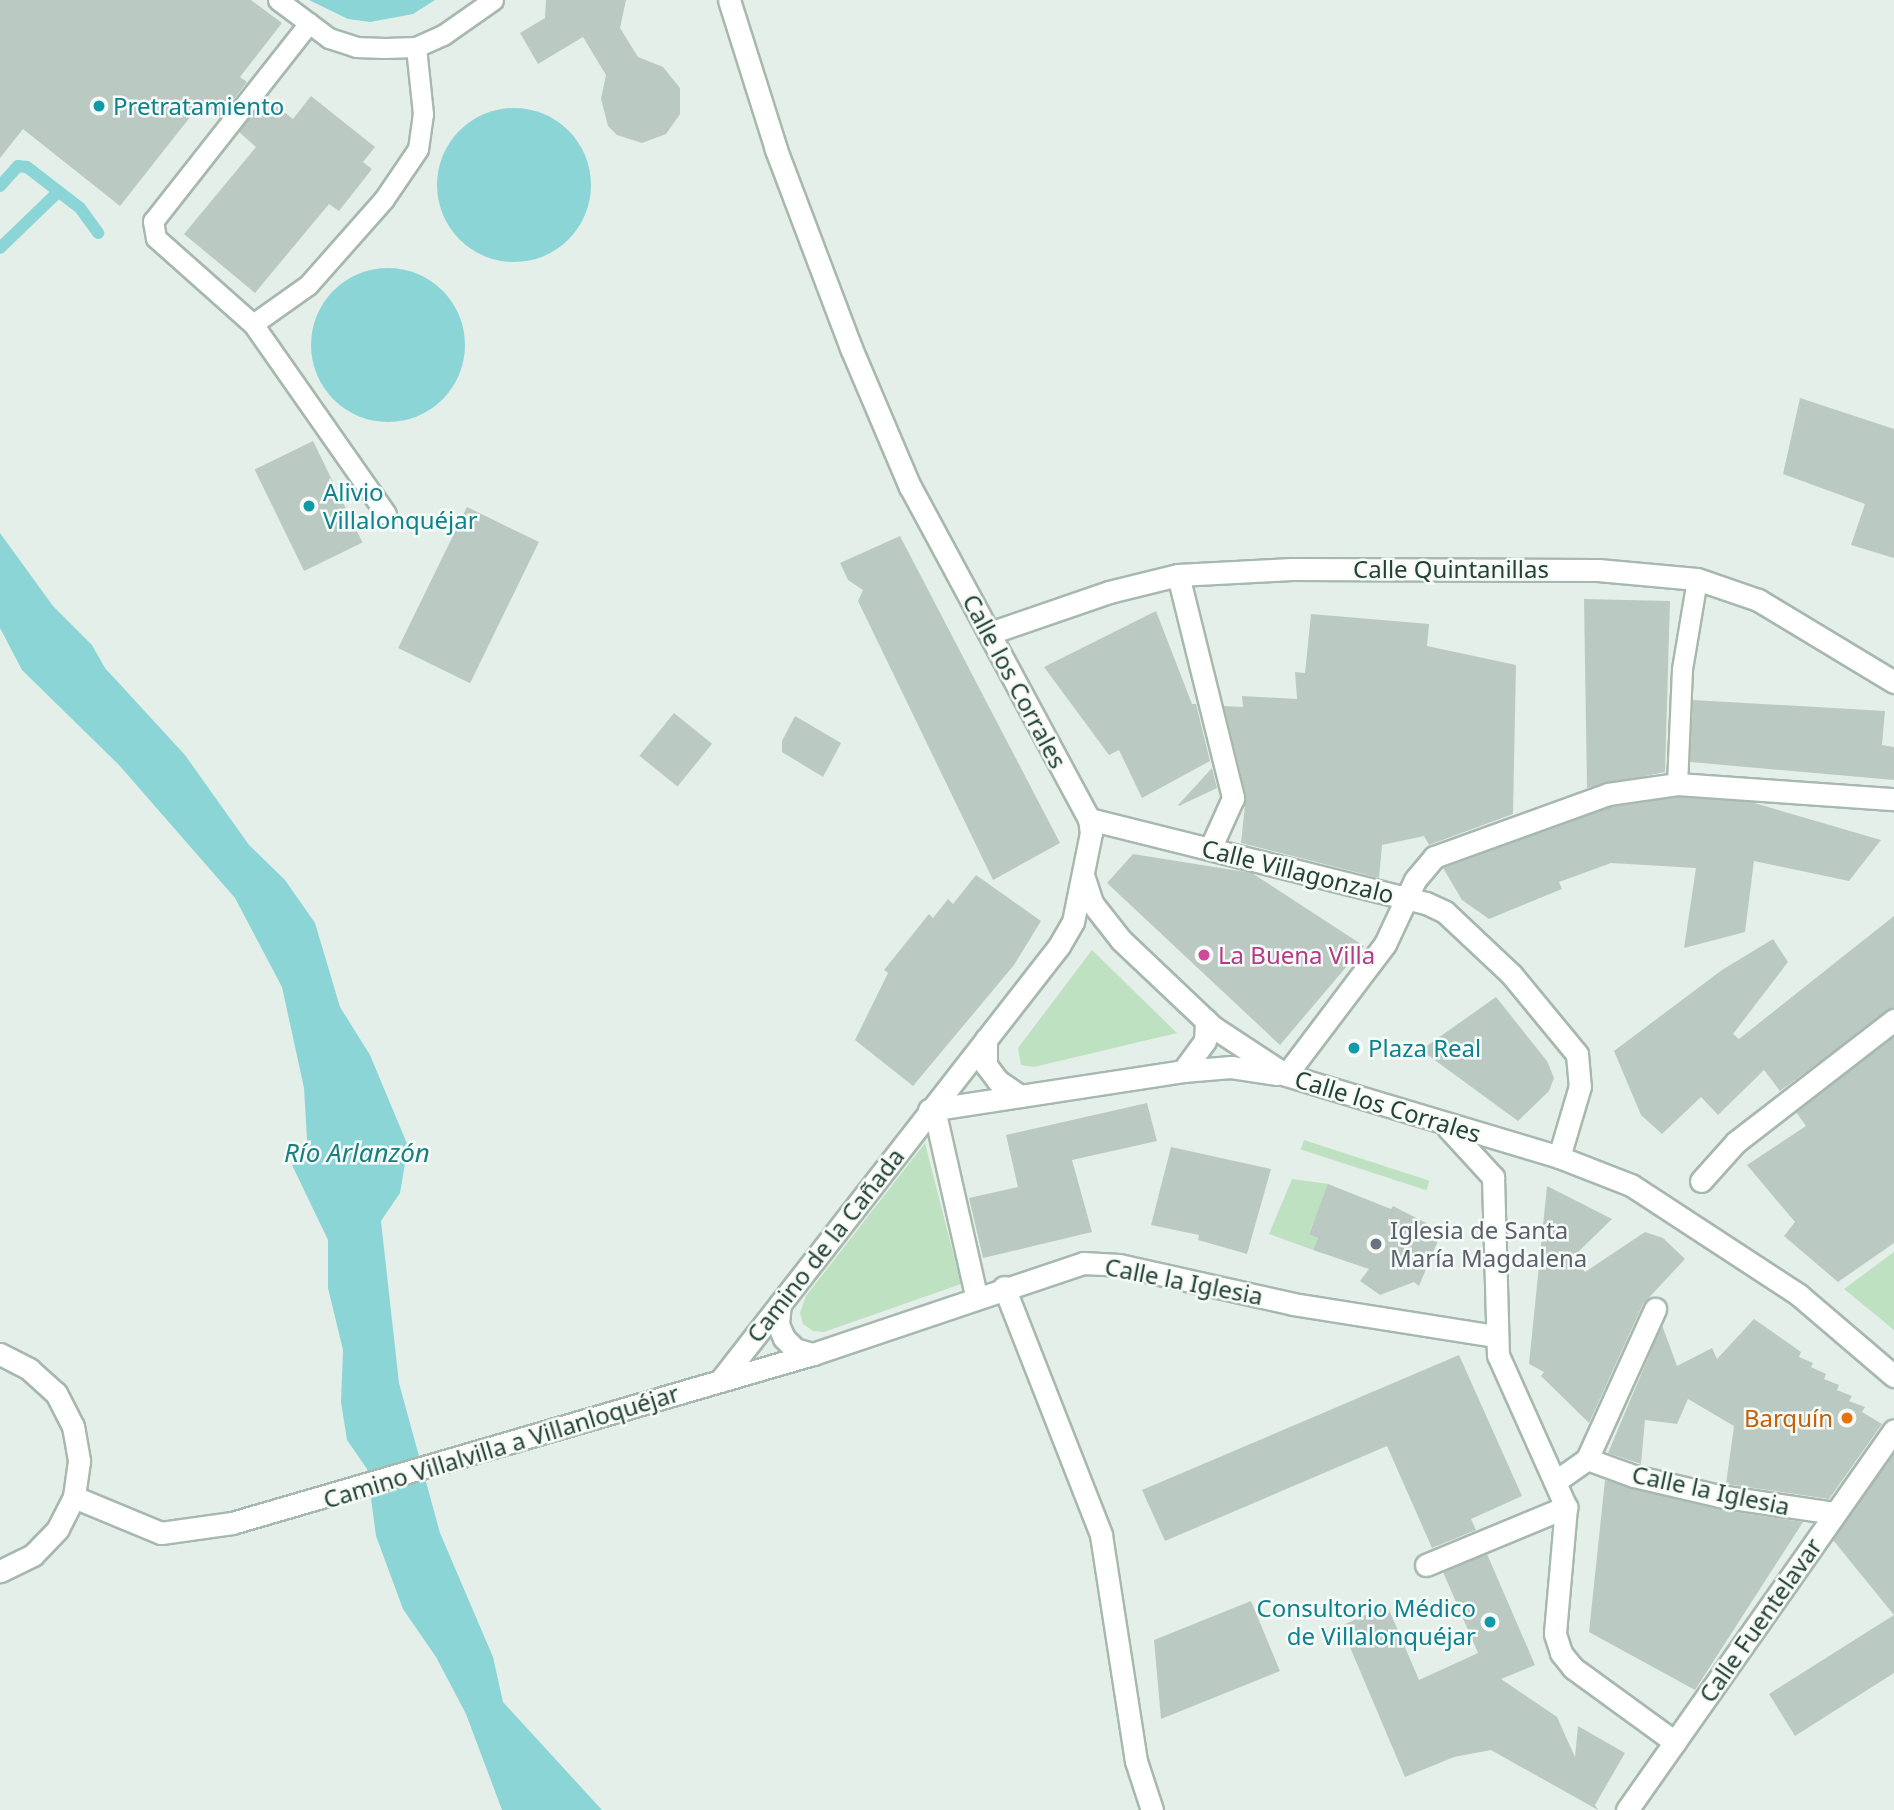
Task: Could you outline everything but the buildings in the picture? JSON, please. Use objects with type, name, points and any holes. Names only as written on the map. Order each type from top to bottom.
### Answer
[{"type":"street","name":"Calle los Corrales","points":[[729,0],[785,174],[850,348],[910,487],[1089,819]]},
{"type":"street","name":"Calle Quintanillas","points":[[990,633],[1108,592],[1178,575],[1292,569],[1598,570],[1697,579],[1758,600],[1894,682]]},
{"type":"street","points":[[1178,575],[1233,798],[1210,849]]},
{"type":"street","name":"Calle Villagonzalo","points":[[1089,819],[1407,899],[1423,867],[1454,849],[1608,794],[1677,783],[1894,799]]},
{"type":"street","points":[[1084,878],[1089,819]]},
{"type":"street","name":"Calle los Corrales","points":[[1084,878],[1104,920],[1206,1020],[1286,1075],[1559,1157],[1631,1185],[1689,1219],[1799,1295],[1894,1376]]},
{"type":"street","name":"Camino de la Cañada","points":[[720,1381],[986,1039],[1073,922],[1084,878]]},
{"type":"street","points":[[976,1296],[932,1109],[1183,1071],[1231,1067],[1286,1075],[1385,944],[1407,899],[1445,912],[1473,934],[1555,1023],[1577,1054],[1580,1086],[1559,1157]]},
{"type":"street","points":[[1073,922],[1084,916],[1104,920]]},
{"type":"street","points":[[1183,1071],[1205,1041],[1206,1020]]},
{"type":"street","points":[[1701,1181],[1736,1142],[1894,1020]]},
{"type":"street","points":[[986,1039],[986,1065],[998,1081],[1020,1096]]},
{"type":"street","points":[[1441,1122],[1470,1146],[1493,1177],[1496,1336],[1503,1371],[1556,1480],[1566,1507],[1555,1634],[1561,1653],[1573,1668],[1675,1742]]},
{"type":"street","points":[[1493,1177],[1511,1153],[1527,1147]]},
{"type":"street","name":"Calle la Iglesia","points":[[720,1381],[813,1353],[976,1296],[1083,1263],[1119,1265],[1293,1304],[1496,1336]]},
{"type":"street","points":[[1004,1287],[1101,1535],[1136,1760],[1152,1810]]},
{"type":"street","points":[[780,1304],[778,1324],[784,1338],[795,1349],[813,1353]]},
{"type":"street","points":[[1556,1480],[1587,1459],[1655,1308]]},
{"type":"street","points":[[0,1354],[29,1369],[55,1393],[73,1426],[79,1461],[74,1497],[58,1529],[33,1555],[0,1571]]},
{"type":"street","name":"Camino Villalvilla a Villanloquéjar","points":[[74,1497],[160,1533],[232,1524],[720,1381]]},
{"type":"street","name":"Calle Fuentelavar","points":[[1627,1810],[1894,1430]]},
{"type":"street","name":"Calle la Iglesia","points":[[1587,1459],[1634,1476],[1719,1496],[1834,1513]]},
{"type":"street","points":[[1426,1565],[1566,1507]]},
{"type":"lane","points":[[278,0],[329,38],[356,47],[416,47],[443,35],[493,0]]},
{"type":"lane","points":[[309,23],[153,221],[156,238],[253,324],[386,514]]},
{"type":"lane","points":[[253,324],[308,285],[384,199],[418,149],[423,114],[416,47]]},
{"type":"lane","points":[[1677,783],[1682,669],[1697,579]]},
{"type":"green space","points":[[1092,950],[1177,1033],[1034,1067],[1021,1065],[1018,1048]]},
{"type":"green space","points":[[1304,1140],[1430,1181],[1426,1190],[1301,1150]]},
{"type":"green space","points":[[925,1143],[961,1284],[824,1332],[813,1331],[803,1324],[800,1313],[806,1296]]},
{"type":"green space","points":[[1292,1179],[1329,1184],[1309,1233],[1318,1238],[1313,1250],[1269,1234]]},
{"type":"green space","points":[[1894,1252],[1894,1330],[1844,1289]]},
{"type":"water","points":[[309,0],[435,0],[413,14],[370,22],[348,19]]},
{"type":"water","points":[[514,108],[543,114],[568,131],[585,156],[591,185],[585,214],[568,239],[543,256],[514,262],[485,256],[460,239],[443,214],[437,185],[443,156],[460,131],[485,114]]},
{"type":"water","points":[[388,268],[417,274],[442,291],[459,316],[465,345],[459,374],[442,399],[417,416],[388,422],[359,416],[334,399],[317,374],[311,345],[317,316],[334,291],[359,274]]},
{"type":"water","name":"Río Arlanzón","points":[[0,533],[53,606],[92,645],[105,668],[185,755],[249,845],[285,880],[315,923],[340,1007],[370,1055],[408,1146],[400,1193],[381,1221],[399,1383],[440,1533],[493,1657],[503,1702],[602,1810],[502,1810],[466,1714],[436,1657],[403,1609],[376,1536],[367,1469],[347,1440],[341,1402],[343,1350],[328,1288],[328,1240],[292,1165],[308,1156],[304,1088],[282,987],[235,898],[119,765],[22,670],[0,628]]},
{"type":"waterway","points":[[0,186],[18,166],[27,167],[80,208],[98,233]]},
{"type":"waterway","points":[[0,248],[58,192]]},
{"type":"place","name":"Pretratamiento","points":[[99,106]]},
{"type":"place","name":"Alivio Villalonquéjar","points":[[309,506]]},
{"type":"place","name":"La Buena Villa","points":[[1204,955]]},
{"type":"place","name":"Plaza Real","points":[[1354,1048]]},
{"type":"place","name":"Iglesia de Santa María Magdalena","points":[[1376,1244]]},
{"type":"place","name":"Barquín","points":[[1847,1418]]},
{"type":"place","name":"Consultorio Médico de Villalonquéjar","points":[[1490,1622]]}]
